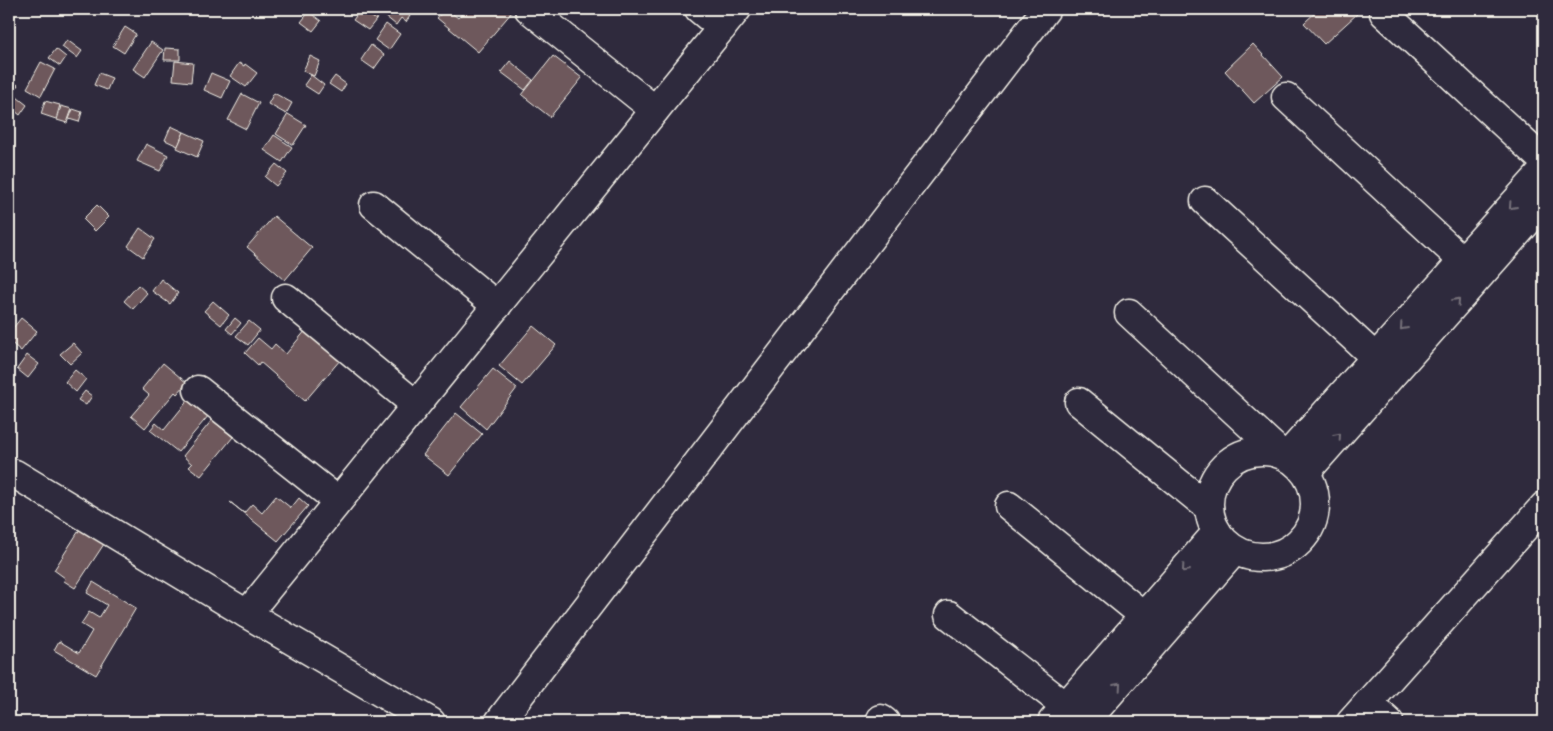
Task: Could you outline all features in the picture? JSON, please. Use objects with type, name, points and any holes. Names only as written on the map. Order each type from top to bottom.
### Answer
[{"type":"street","points":[[530,9],[655,110]]},
{"type":"street","points":[[247,614],[730,18],[699,9]]},
{"type":"street","points":[[499,722],[1046,9]]},
{"type":"street","points":[[1384,13],[1544,161]]},
{"type":"street","points":[[1286,97],[1462,261]]},
{"type":"street","points":[[1384,366],[1462,261],[1544,170]]},
{"type":"street","points":[[1205,201],[1384,366]]},
{"type":"street","points":[[1291,460],[1544,203]]},
{"type":"street","points":[[374,205],[497,306]]},
{"type":"street","points":[[286,298],[416,405]]},
{"type":"street","points":[[1079,402],[1220,530],[1258,557],[1282,553],[1302,540],[1314,519],[1315,495],[1291,460],[1129,313]]},
{"type":"street","points":[[198,390],[338,501]]},
{"type":"street","points":[[949,614],[1072,718],[1154,624],[1220,530],[1213,482],[1230,461],[1254,451],[1291,460]]},
{"type":"street","points":[[9,472],[431,722]]},
{"type":"street","points":[[1010,506],[1154,624]]},
{"type":"street","points":[[1389,722],[1360,713],[1544,506]]},
{"type":"building","points":[[360,9],[384,9],[376,20]]},
{"type":"building","points":[[361,9],[376,20],[368,30],[353,20]]},
{"type":"building","points":[[390,9],[404,9],[410,16],[406,22],[401,18],[396,25],[385,16]]},
{"type":"building","points":[[445,9],[458,18],[466,9],[508,9],[512,12],[478,52],[437,18]]},
{"type":"building","points":[[1319,9],[1352,9],[1357,14],[1324,44],[1304,23]]},
{"type":"building","points":[[309,12],[321,21],[313,31],[301,22]]},
{"type":"building","points":[[386,24],[400,34],[389,50],[375,40]]},
{"type":"building","points":[[125,27],[136,34],[124,53],[113,46]]},
{"type":"building","points":[[67,40],[82,51],[77,58],[62,47]]},
{"type":"building","points":[[151,42],[163,50],[145,77],[133,69]]},
{"type":"building","points":[[1253,44],[1283,77],[1254,103],[1225,71]]},
{"type":"building","points":[[371,45],[384,55],[374,69],[361,60]]},
{"type":"building","points":[[165,48],[180,49],[180,60],[164,60]]},
{"type":"building","points":[[56,49],[66,57],[60,66],[49,58]]},
{"type":"building","points":[[310,56],[320,61],[314,76],[303,71]]},
{"type":"building","points":[[553,56],[582,78],[550,117],[522,95]]},
{"type":"building","points":[[175,61],[193,63],[191,82],[173,80]]},
{"type":"building","points":[[510,61],[533,80],[525,90],[501,72]]},
{"type":"building","points":[[41,62],[55,69],[41,96],[27,88]]},
{"type":"building","points":[[239,63],[244,66],[245,64],[257,73],[246,87],[230,76]]},
{"type":"building","points":[[99,73],[112,78],[107,90],[94,85]]},
{"type":"building","points":[[211,73],[230,81],[222,98],[204,90]]},
{"type":"building","points":[[311,75],[324,85],[318,94],[304,85]]},
{"type":"building","points":[[335,76],[346,84],[341,92],[329,84]]},
{"type":"building","points":[[9,78],[18,85],[9,97]]},
{"type":"building","points":[[274,93],[292,103],[286,114],[268,104]]},
{"type":"building","points":[[13,94],[27,105],[20,115],[9,106],[9,99]]},
{"type":"building","points":[[242,94],[259,103],[246,129],[228,120]]},
{"type":"building","points":[[45,101],[60,105],[56,119],[41,114]]},
{"type":"building","points":[[61,106],[72,109],[67,123],[57,120]]},
{"type":"building","points":[[73,109],[82,112],[79,122],[69,119]]},
{"type":"building","points":[[288,114],[306,125],[293,145],[276,134]]},
{"type":"building","points":[[171,126],[184,132],[178,146],[165,140]]},
{"type":"building","points":[[184,132],[204,141],[197,157],[177,148]]},
{"type":"building","points":[[274,135],[292,147],[282,162],[264,150]]},
{"type":"building","points":[[146,144],[168,155],[160,171],[137,161]]},
{"type":"building","points":[[276,164],[287,173],[276,186],[265,177]]},
{"type":"building","points":[[97,205],[109,217],[95,231],[83,219]]},
{"type":"building","points":[[274,216],[312,248],[285,280],[247,247]]},
{"type":"building","points":[[140,228],[155,239],[143,257],[128,246]]},
{"type":"building","points":[[161,279],[178,293],[170,304],[152,291]]},
{"type":"building","points":[[138,285],[147,293],[133,309],[124,301]]},
{"type":"building","points":[[213,301],[229,315],[221,325],[204,311]]},
{"type":"building","points":[[21,318],[37,331],[21,351],[9,341],[9,333]]},
{"type":"building","points":[[235,318],[241,323],[232,334],[226,329]]},
{"type":"building","points":[[249,321],[260,330],[248,345],[236,336]]},
{"type":"building","points":[[533,326],[556,345],[522,385],[499,366]]},
{"type":"building","points":[[306,330],[341,359],[305,401],[260,362],[258,365],[245,353],[258,338],[271,349],[275,344],[286,354]]},
{"type":"building","points":[[73,343],[82,353],[70,364],[60,354]]},
{"type":"building","points":[[27,355],[39,364],[28,378],[17,369]]},
{"type":"building","points":[[163,363],[187,383],[177,394],[175,392],[145,428],[131,416],[149,395],[142,389]]},
{"type":"building","points":[[493,369],[517,388],[486,429],[461,407]]},
{"type":"building","points":[[75,370],[86,379],[76,392],[65,382]]},
{"type":"building","points":[[85,391],[92,396],[86,405],[78,400]]},
{"type":"building","points":[[189,399],[209,415],[178,452],[150,430],[156,423],[164,430]]},
{"type":"building","points":[[456,413],[482,434],[449,475],[423,455]]},
{"type":"building","points":[[212,420],[233,437],[201,476],[189,467],[192,464],[183,456]]},
{"type":"building","points":[[276,496],[291,508],[299,498],[308,506],[278,541],[230,502],[244,513],[252,504],[262,513]]},
{"type":"building","points":[[80,529],[104,544],[75,588],[64,581],[65,578],[54,570]]},
{"type":"building","points":[[93,582],[136,608],[96,675],[54,650],[59,641],[79,653],[92,631],[81,624],[89,612],[99,618],[107,605],[87,593]]}]
